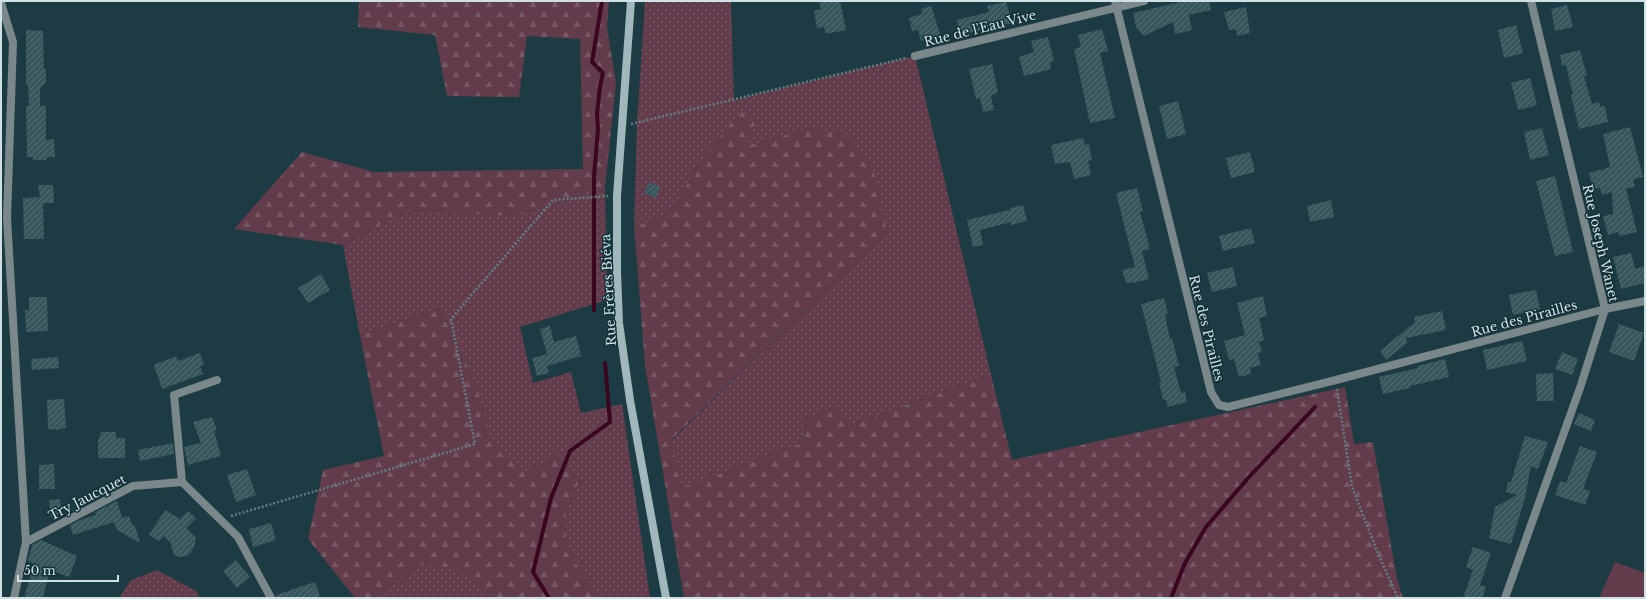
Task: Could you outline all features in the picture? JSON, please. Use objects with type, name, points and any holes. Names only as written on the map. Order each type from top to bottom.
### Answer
[{"type":"street","name":"Rue Frères Biéva","points":[[631,1],[617,196],[616,272],[619,323],[630,400],[666,598]]},
{"type":"street","name":"Rue de l'Eau Vive","points":[[915,56],[1116,4],[1144,1]]},
{"type":"street","name":"Rue Joseph Wanet","points":[[1504,598],[1581,385],[1605,309],[1531,1]]},
{"type":"street","points":[[1,3],[13,42],[6,218],[26,542],[14,598]]},
{"type":"street","name":"Rue des Pirailles","points":[[1116,4],[1211,392],[1219,405],[1228,407],[1605,309],[1645,301]]},
{"type":"street","points":[[217,380],[174,395],[182,482],[238,537],[271,598]]},
{"type":"street","name":"Try Jaucquet","points":[[26,542],[132,486],[182,482]]},
{"type":"path","points":[[623,126],[915,56]]},
{"type":"path","points":[[234,515],[475,444],[451,319],[553,200],[598,197]]},
{"type":"path","points":[[1336,380],[1352,487],[1379,556],[1398,598]]},
{"type":"green space","points":[[359,1],[609,1],[607,28],[616,82],[605,188],[513,216],[409,210],[343,245],[234,229],[302,152],[374,172],[583,169],[580,39],[527,36],[519,97],[447,96],[435,35],[358,27]]},
{"type":"green space","points":[[645,1],[731,1],[734,100],[915,56],[991,375],[851,425],[837,406],[807,419],[802,443],[681,489],[672,440],[887,232],[808,129],[746,146],[700,162],[669,216],[634,226],[637,123]]},
{"type":"green space","points":[[741,111],[756,122],[746,146],[808,129],[848,134],[873,169],[887,232],[672,439],[681,488],[802,443],[807,419],[837,406],[851,425],[991,375],[1012,460],[1345,387],[1354,444],[1373,442],[1397,579],[1403,598],[684,598],[645,365],[634,226],[669,215],[700,162]]},
{"type":"green space","points":[[605,188],[607,300],[520,327],[533,383],[571,372],[581,413],[622,404],[650,598],[601,598],[588,581],[576,562],[567,542],[564,521],[570,501],[580,480],[528,473],[492,443],[477,386],[440,308],[360,336],[343,245],[409,210],[513,216]]},
{"type":"green space","points":[[440,308],[477,386],[492,442],[528,473],[559,453],[580,480],[566,512],[564,521],[565,531],[567,542],[576,562],[601,598],[496,598],[459,570],[424,563],[372,598],[355,598],[308,539],[323,470],[384,456],[360,336]]},
{"type":"green space","points":[[1615,562],[1645,573],[1645,598],[1599,598]]},
{"type":"green space","points":[[424,563],[459,570],[496,598],[372,598]]},
{"type":"green space","points":[[157,570],[196,591],[200,598],[119,598],[131,580]]},
{"type":"building","points":[[819,1],[840,1],[846,30],[826,34],[824,27],[817,28],[814,11],[821,9]]},
{"type":"building","points":[[1185,1],[1209,1],[1211,10],[1189,15],[1192,30],[1175,34],[1173,22],[1144,36],[1136,27],[1133,13]]},
{"type":"building","points":[[1006,2],[1012,23],[961,35],[957,20],[989,12],[987,6]]},
{"type":"building","points":[[1567,5],[1573,27],[1555,31],[1551,9]]},
{"type":"building","points":[[931,6],[941,37],[921,41],[918,30],[912,31],[909,18],[922,14],[921,9]]},
{"type":"building","points":[[1246,7],[1250,33],[1237,36],[1236,29],[1229,30],[1224,12]]},
{"type":"building","points":[[1516,25],[1523,53],[1504,58],[1498,30]]},
{"type":"building","points":[[1102,29],[1108,51],[1100,53],[1115,118],[1090,123],[1074,49],[1081,47],[1078,35]]},
{"type":"building","points":[[26,30],[43,31],[44,69],[46,69],[46,82],[40,88],[40,106],[46,106],[46,140],[54,139],[55,157],[47,157],[46,160],[33,160],[33,157],[27,157],[26,106],[29,106],[28,85],[26,85]]},
{"type":"building","points":[[1048,37],[1054,61],[1050,62],[1051,69],[1024,76],[1019,57],[1034,52],[1031,41]]},
{"type":"building","points":[[1580,50],[1587,76],[1584,76],[1592,104],[1599,102],[1600,107],[1605,106],[1608,122],[1579,129],[1566,65],[1562,66],[1560,55]]},
{"type":"building","points":[[992,64],[998,93],[991,95],[994,110],[983,112],[980,98],[976,99],[969,69]]},
{"type":"building","points":[[1530,78],[1537,105],[1518,110],[1511,83]]},
{"type":"building","points":[[1178,101],[1186,134],[1167,139],[1159,106]]},
{"type":"building","points":[[1630,127],[1643,177],[1633,179],[1635,187],[1626,189],[1637,232],[1620,236],[1618,232],[1608,235],[1603,216],[1613,214],[1612,192],[1602,195],[1600,188],[1593,189],[1589,173],[1610,167],[1603,134]]},
{"type":"building","points":[[1542,128],[1549,155],[1530,160],[1524,132]]},
{"type":"building","points":[[1083,138],[1085,145],[1089,144],[1092,160],[1088,161],[1091,175],[1074,179],[1070,162],[1055,164],[1051,145]]},
{"type":"building","points":[[1250,152],[1255,172],[1231,178],[1226,158]]},
{"type":"building","points":[[1555,176],[1573,252],[1555,256],[1536,181]]},
{"type":"building","points":[[649,182],[660,187],[656,198],[644,193]]},
{"type":"building","points":[[38,185],[53,185],[54,203],[43,203],[44,239],[24,239],[23,198],[40,197]]},
{"type":"building","points":[[1137,188],[1143,211],[1140,212],[1150,249],[1142,251],[1149,279],[1126,283],[1122,270],[1135,267],[1116,193]]},
{"type":"building","points":[[1331,200],[1334,217],[1310,222],[1307,206]]},
{"type":"building","points":[[1023,205],[1027,221],[1011,225],[1011,222],[980,230],[983,245],[973,247],[967,220],[1010,210],[1010,208]]},
{"type":"building","points":[[1251,228],[1255,243],[1223,251],[1219,236]]},
{"type":"building","points":[[1631,253],[1635,269],[1645,266],[1645,283],[1621,289],[1613,257]]},
{"type":"building","points":[[1233,267],[1237,286],[1212,292],[1207,273]]},
{"type":"building","points":[[321,274],[330,290],[308,303],[298,288]]},
{"type":"building","points":[[1536,290],[1540,309],[1513,315],[1509,295]]},
{"type":"building","points":[[1263,296],[1267,316],[1259,318],[1264,340],[1259,342],[1262,352],[1258,353],[1261,365],[1250,368],[1251,374],[1239,377],[1234,359],[1229,360],[1224,341],[1245,335],[1237,303]]},
{"type":"building","points":[[29,297],[47,297],[48,331],[26,332],[25,310],[29,310]]},
{"type":"building","points":[[1164,298],[1168,314],[1165,315],[1170,339],[1172,338],[1179,366],[1174,367],[1181,393],[1185,392],[1187,402],[1168,407],[1166,400],[1163,400],[1159,383],[1161,382],[1141,304]]},
{"type":"building","points":[[1442,311],[1446,330],[1406,338],[1407,343],[1386,360],[1380,351],[1415,322],[1414,317]]},
{"type":"building","points":[[1619,324],[1644,333],[1634,361],[1609,352]]},
{"type":"building","points":[[550,326],[554,342],[576,336],[581,356],[547,366],[549,373],[537,376],[532,358],[547,354],[540,329]]},
{"type":"building","points":[[1522,341],[1527,361],[1487,370],[1483,350]]},
{"type":"building","points":[[1562,352],[1578,359],[1572,375],[1555,369]]},
{"type":"building","points":[[200,353],[204,365],[200,366],[203,374],[162,389],[154,365],[176,356],[178,361]]},
{"type":"building","points":[[58,357],[59,368],[32,370],[31,359]]},
{"type":"building","points":[[1445,359],[1449,377],[1383,394],[1379,377],[1418,368],[1418,366]]},
{"type":"building","points":[[1553,373],[1554,401],[1537,401],[1536,374]]},
{"type":"building","points":[[64,399],[66,428],[59,430],[48,429],[47,400]]},
{"type":"building","points":[[1579,413],[1595,420],[1591,431],[1574,424]]},
{"type":"building","points":[[212,417],[217,430],[214,431],[221,456],[188,465],[184,447],[201,443],[193,422]]},
{"type":"building","points":[[101,432],[116,432],[116,438],[125,438],[125,458],[98,458],[98,439]]},
{"type":"building","points":[[1525,436],[1548,442],[1538,469],[1531,466],[1525,498],[1511,544],[1489,538],[1495,507],[1517,495],[1506,492],[1508,482],[1511,482]]},
{"type":"building","points":[[173,443],[174,454],[140,461],[138,450]]},
{"type":"building","points":[[1580,446],[1597,452],[1583,489],[1590,491],[1585,505],[1555,495],[1560,481],[1566,483]]},
{"type":"building","points":[[54,464],[55,489],[39,489],[39,465]]},
{"type":"building","points":[[247,469],[256,495],[236,502],[227,475]]},
{"type":"building","points":[[60,499],[62,516],[51,517],[49,500]]},
{"type":"building","points":[[117,501],[122,518],[129,516],[132,525],[135,526],[140,543],[117,530],[114,522],[73,535],[70,525],[96,515],[95,512]]},
{"type":"building","points":[[165,510],[180,519],[188,511],[196,518],[186,528],[196,537],[195,544],[187,556],[180,557],[174,555],[170,541],[169,542],[164,536],[159,541],[149,535]]},
{"type":"building","points":[[271,523],[276,540],[253,547],[249,529]]},
{"type":"building","points":[[41,540],[77,556],[69,577],[50,570],[43,598],[24,598],[34,564],[28,561],[32,545]]},
{"type":"building","points":[[1473,547],[1491,553],[1480,585],[1486,587],[1482,598],[1463,598],[1473,570],[1466,567]]},
{"type":"building","points":[[236,560],[250,577],[237,588],[223,571]]},
{"type":"building","points":[[315,582],[320,596],[314,598],[276,598],[276,595]]},
{"type":"waterway","points":[[594,310],[594,177],[598,129],[597,114],[603,73],[592,62],[602,1]]},
{"type":"waterway","points":[[549,598],[533,572],[551,498],[570,451],[610,422],[605,363]]},
{"type":"waterway","points":[[1171,598],[1185,563],[1206,527],[1249,477],[1315,407]]}]
